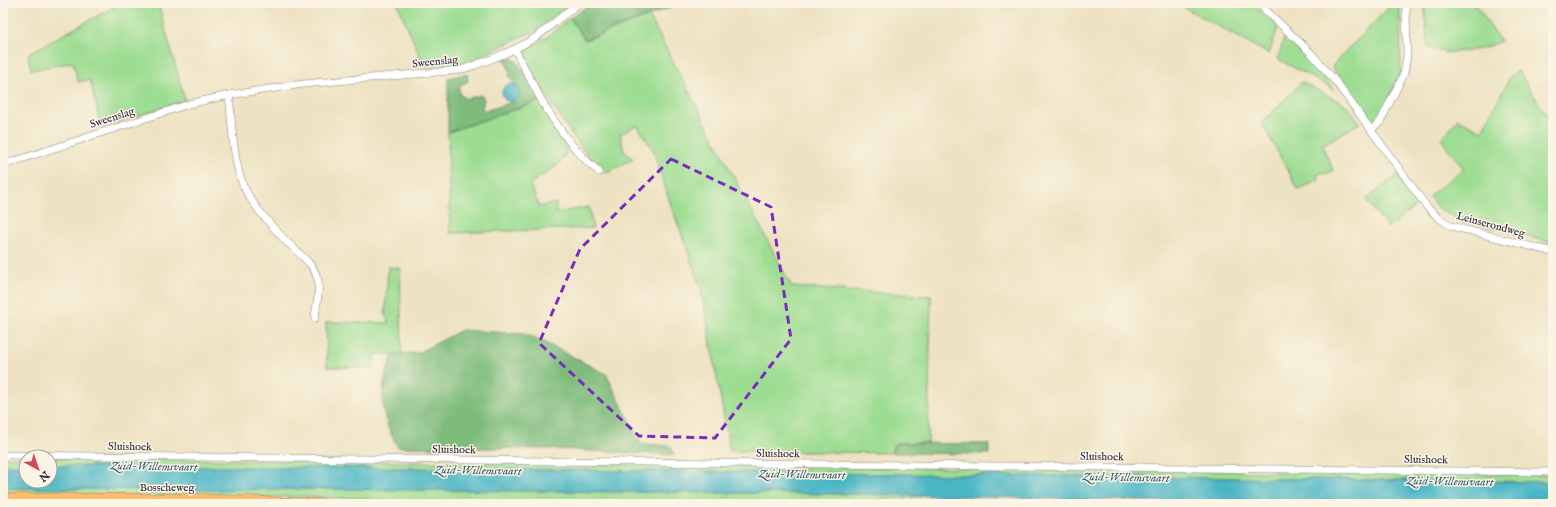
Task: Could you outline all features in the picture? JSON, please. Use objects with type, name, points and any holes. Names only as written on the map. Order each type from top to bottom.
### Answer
[{"type":"main road","name":"Bosscheweg","points":[[3,498],[188,498],[330,504]]},
{"type":"street","name":"Sweenslag","points":[[3,162],[12,162],[189,104],[229,95],[304,84],[460,70],[480,64],[515,49],[542,33],[579,3]]},
{"type":"street","name":"Leinserondweg","points":[[1258,3],[1311,53],[1336,82],[1427,207],[1439,218],[1450,226],[1553,252]]},
{"type":"street","points":[[1371,130],[1380,122],[1404,74],[1407,56],[1407,3]]},
{"type":"street","points":[[515,49],[541,100],[575,149],[584,160],[599,172]]},
{"type":"street","points":[[229,95],[239,176],[245,190],[256,206],[285,240],[312,266],[316,273],[319,283],[315,318]]},
{"type":"street","name":"Sluishoek","points":[[3,455],[1553,472]]},
{"type":"highlighted area","points":[[671,159],[771,207],[791,339],[715,438],[639,436],[539,343],[580,249]]},
{"type":"green space","points":[[121,3],[158,3],[185,101],[101,127],[90,80],[78,82],[73,62],[31,70],[28,54]]},
{"type":"green space","points":[[397,3],[571,3],[536,30],[470,61],[460,65],[426,70]]},
{"type":"green space","points":[[592,3],[682,3],[585,40],[570,18]]},
{"type":"green space","points":[[1176,3],[1252,3],[1278,27],[1269,54]]},
{"type":"green space","points":[[1393,3],[1400,3],[1401,71],[1382,115],[1374,123],[1370,123],[1363,117],[1332,66]]},
{"type":"green space","points":[[1424,3],[1475,3],[1500,41],[1480,49],[1445,53],[1445,51],[1428,48]]},
{"type":"green space","points":[[649,16],[792,287],[931,296],[928,443],[896,443],[892,448],[892,453],[730,451],[701,288],[653,150],[637,125],[620,134],[624,151],[633,159],[606,173],[602,171],[567,127],[524,56],[526,50],[547,37],[570,18],[585,40]]},
{"type":"green space","points":[[1288,35],[1335,90],[1278,59],[1284,38]]},
{"type":"green space","points":[[504,58],[510,58],[517,61],[540,101],[448,132],[448,78],[467,74],[468,81],[459,86],[460,95],[466,99],[481,95],[484,99],[482,108],[485,111],[513,102],[520,91],[509,76],[510,71]]},
{"type":"green space","points":[[1518,71],[1546,114],[1553,111],[1553,243],[1480,225],[1451,216],[1437,207],[1429,196],[1464,169],[1441,139],[1458,119],[1482,131],[1510,77]]},
{"type":"green space","points":[[1302,82],[1347,106],[1360,123],[1322,145],[1333,170],[1326,174],[1324,172],[1317,175],[1319,179],[1298,189],[1262,123]]},
{"type":"green space","points":[[540,101],[565,142],[567,151],[559,164],[530,184],[539,207],[556,203],[556,213],[589,207],[593,228],[450,233],[448,132]]},
{"type":"green space","points":[[1398,174],[1420,203],[1388,228],[1366,200]]},
{"type":"green space","points":[[388,267],[400,268],[402,355],[375,354],[374,368],[327,367],[326,322],[389,323],[385,315]]},
{"type":"green space","points":[[462,330],[524,334],[536,338],[606,374],[641,444],[671,446],[674,455],[556,449],[398,447],[391,435],[387,423],[383,401],[385,379],[393,354],[418,353]]},
{"type":"green space","points":[[896,443],[989,444],[989,454],[892,453],[893,445]]},
{"type":"green space","points":[[3,457],[18,457],[18,466],[3,465]]},
{"type":"green space","points":[[58,458],[1553,475],[1553,482],[398,468],[58,466]]},
{"type":"green space","points":[[3,488],[168,490],[326,489],[927,495],[919,497],[856,502],[745,504],[428,502],[317,497],[3,494]]},
{"type":"water","points":[[511,84],[517,87],[520,93],[517,99],[511,102],[505,99],[502,93],[505,87]]},
{"type":"water","points":[[3,465],[18,466],[18,488],[3,488]]},
{"type":"water","name":"Zuid-Willemsvaart","points":[[58,466],[398,468],[1553,482],[1553,504],[1348,500],[1264,504],[862,494],[326,489],[58,489]]}]
